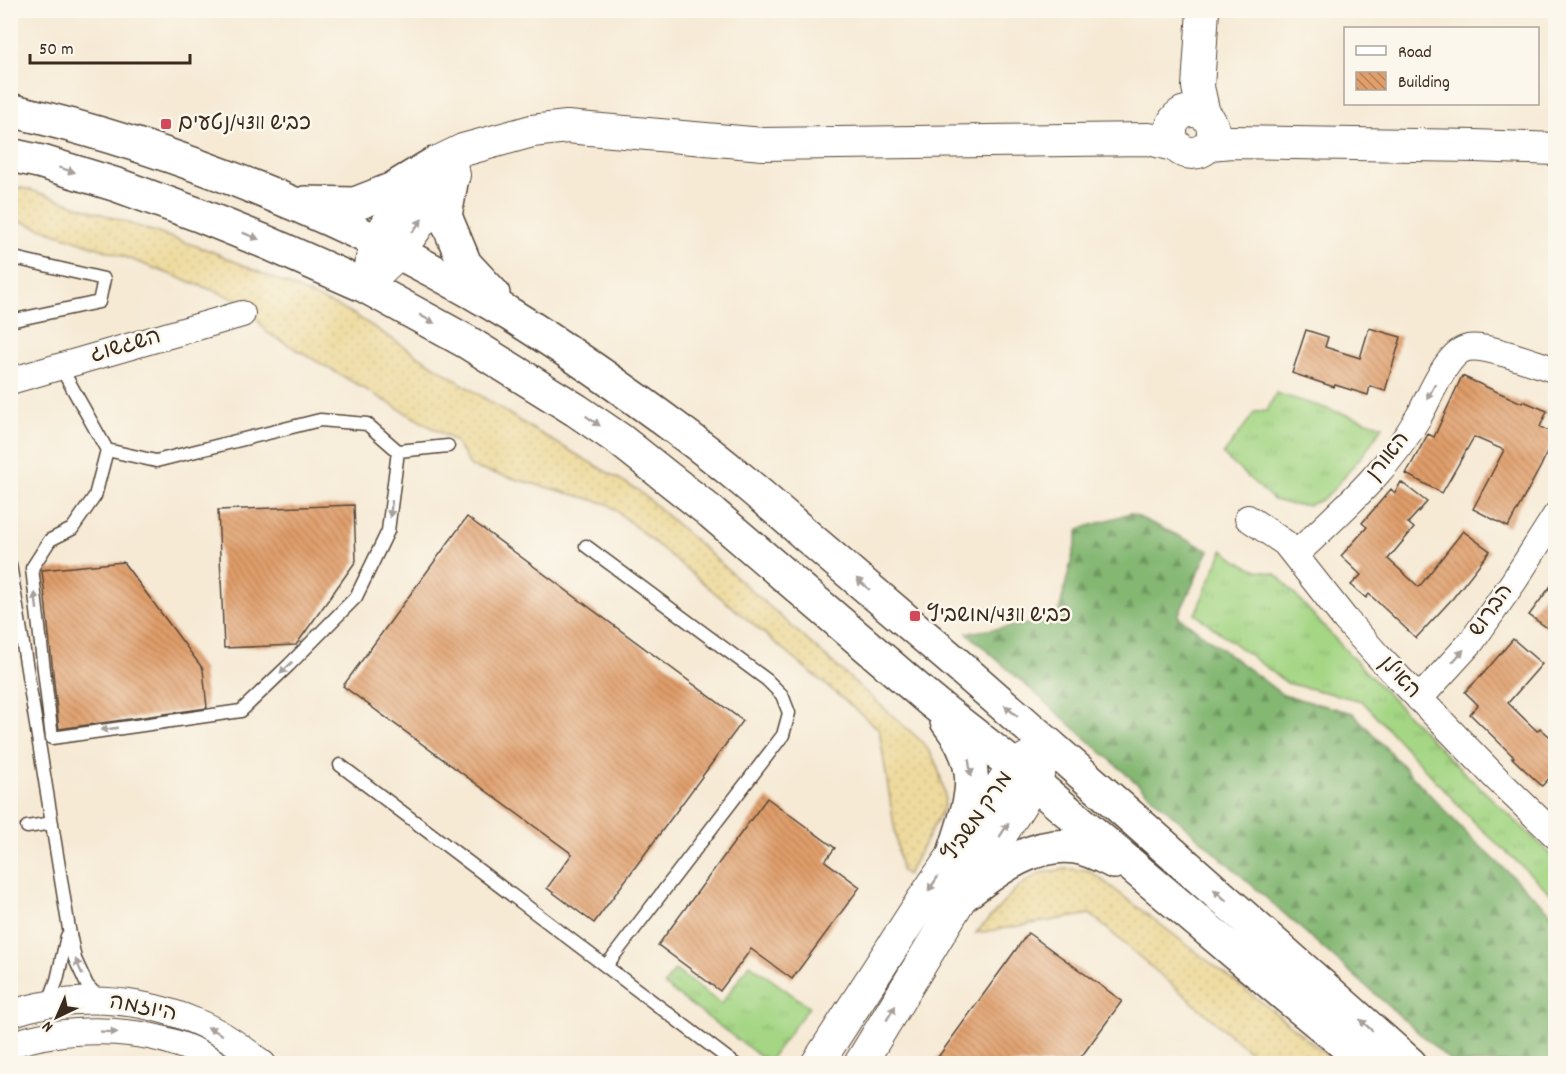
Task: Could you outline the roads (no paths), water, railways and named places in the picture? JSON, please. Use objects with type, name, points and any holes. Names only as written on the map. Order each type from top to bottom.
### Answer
[{"type":"main road","points":[[10,110],[53,120],[149,149],[292,203],[387,248],[476,295],[595,370],[709,453],[756,491],[1050,745],[1410,1064]]},
{"type":"main road","points":[[10,155],[42,162],[117,185],[199,215],[365,286],[468,342],[558,398],[620,440],[712,513],[932,700],[1369,1064]]},
{"type":"main road","points":[[292,203],[355,204],[443,170],[445,216],[465,264],[514,317]]},
{"type":"main road","points":[[932,700],[963,745],[970,762],[971,794],[955,851]]},
{"type":"main road","points":[[962,896],[1011,863],[1047,847],[1077,847],[1093,852],[1147,878]]},
{"type":"street","points":[[1193,127],[1203,10]]},
{"type":"street","points":[[365,286],[387,248],[402,200],[443,170],[463,150],[532,131],[567,127],[763,144],[1193,127],[1474,146],[1556,149]]},
{"type":"street","name":"השגשוג","points":[[10,381],[242,314]]},
{"type":"street","name":"האורן","points":[[1295,555],[1351,501],[1389,460],[1419,416],[1443,370],[1458,352],[1467,348],[1483,348],[1556,370]]},
{"type":"street","name":"הברוש","points":[[1419,699],[1472,641],[1556,515]]},
{"type":"street","name":"האילן","points":[[1248,518],[1285,543],[1345,619],[1419,699],[1556,836]]},
{"type":"street","name":"מרק משביץ","points":[[817,1064],[955,851],[1050,745]]},
{"type":"street","name":"מרק משביץ","points":[[860,1064],[962,896],[1024,775]]},
{"type":"street","name":"היוזמה","points":[[10,1014],[48,1004],[101,1000],[150,1008],[196,1021],[238,1044],[263,1064]]},
{"type":"street","name":"היוזמה","points":[[10,1045],[46,1035],[74,1032],[121,1032],[191,1049],[218,1064]]},
{"type":"lane","points":[[10,257],[104,279],[99,302],[10,321]]},
{"type":"lane","points":[[60,366],[107,450],[94,496],[72,529],[50,540],[33,568],[52,738],[241,711],[356,597],[388,531],[398,451]]},
{"type":"lane","points":[[107,450],[156,461],[320,420],[366,424],[398,451],[448,446]]},
{"type":"lane","points":[[586,546],[767,680],[782,695],[789,713],[783,735],[606,966]]},
{"type":"lane","points":[[10,564],[75,960],[87,985],[101,1000]]},
{"type":"lane","points":[[340,765],[735,1064]]},
{"type":"lane","points":[[27,827],[52,822]]},
{"type":"lane","points":[[48,1004],[57,980],[69,929]]},
{"type":"place","name":"כביש 4311/נטעים","points":[[166,124]]},
{"type":"place","name":"כביש 4311/מושביץ","points":[[915,616]]}]
